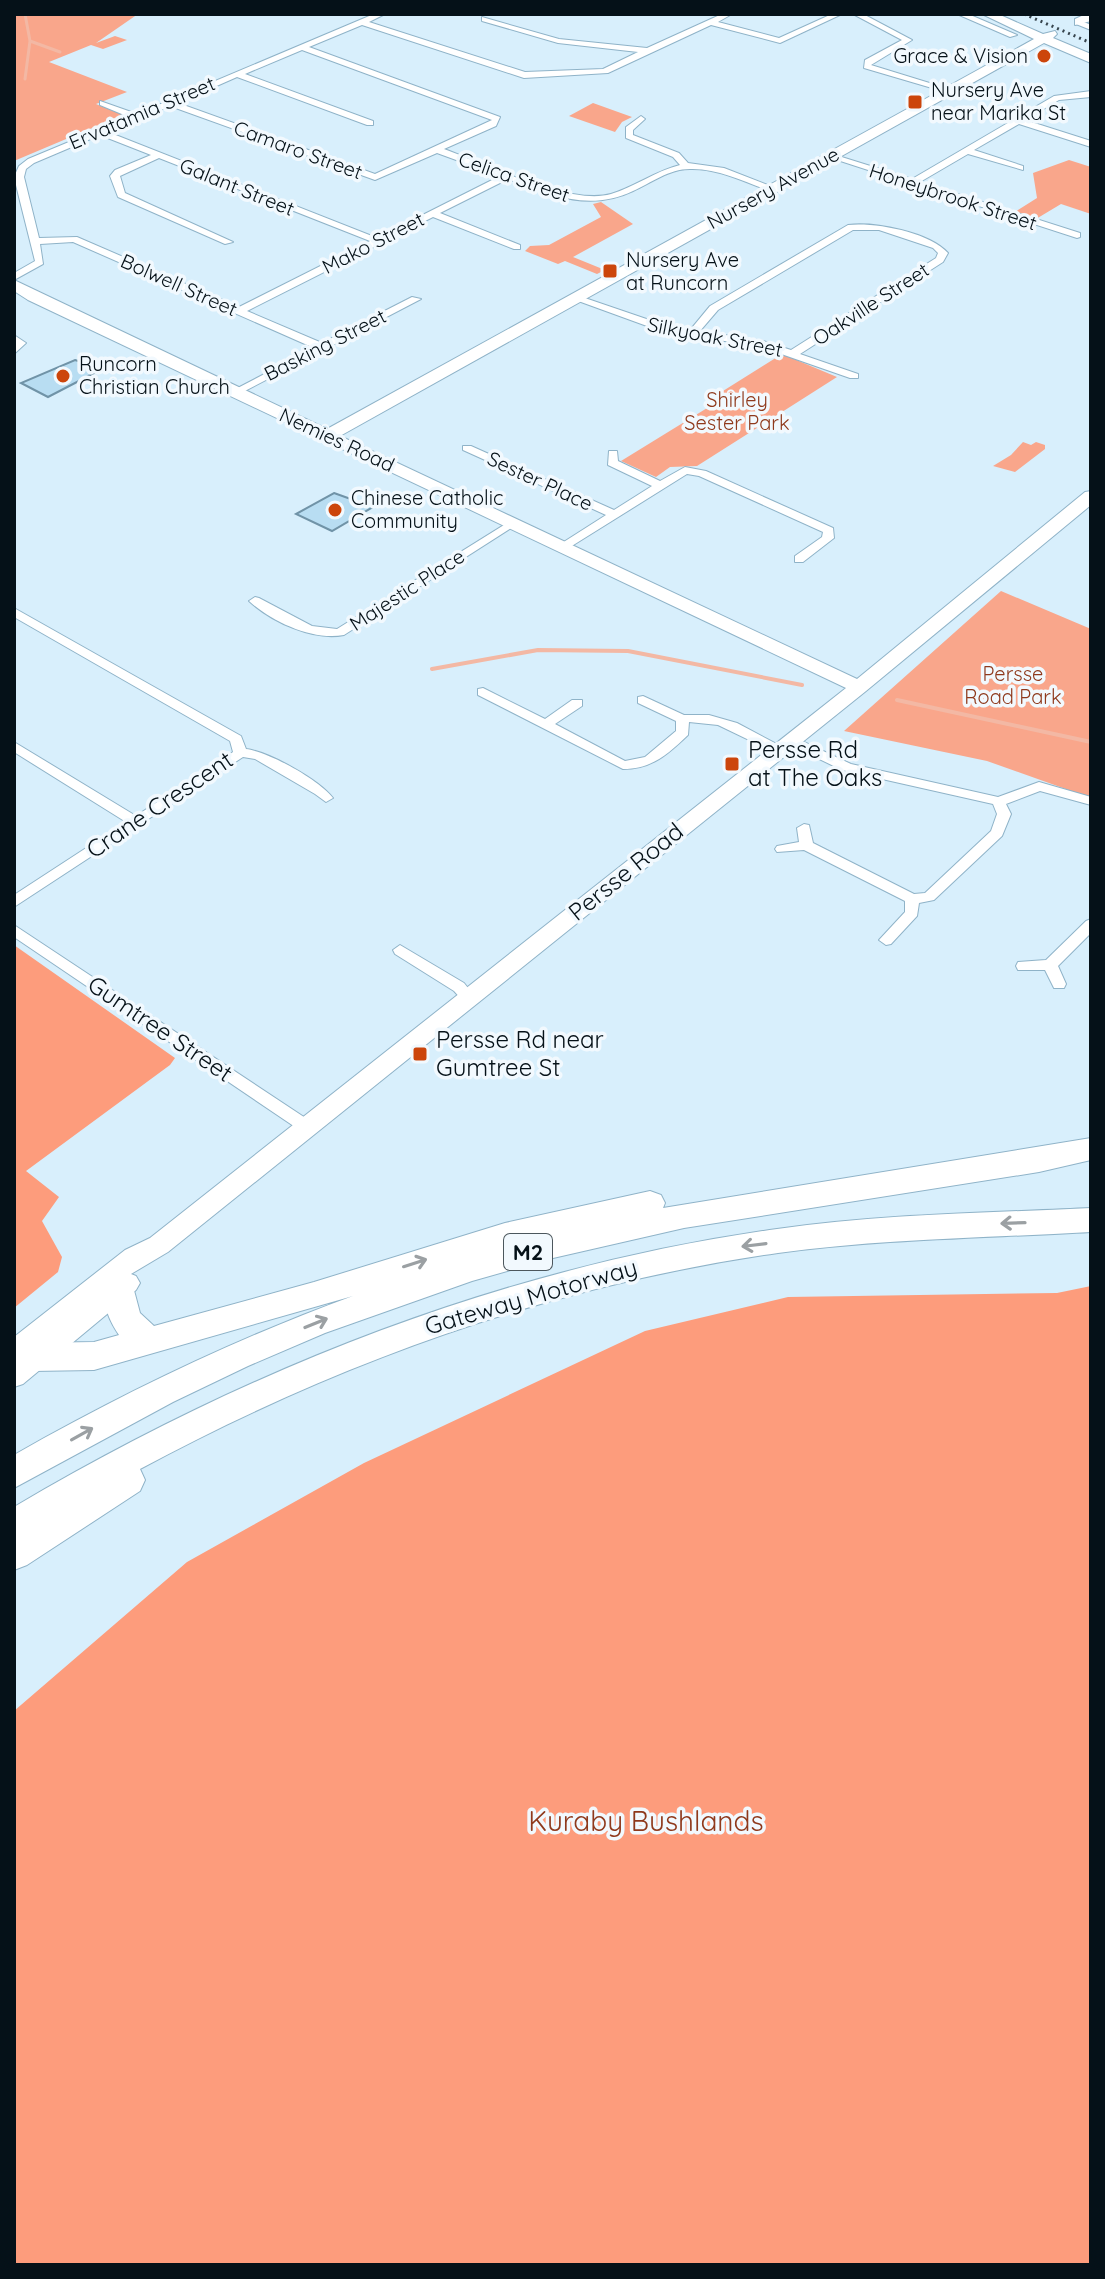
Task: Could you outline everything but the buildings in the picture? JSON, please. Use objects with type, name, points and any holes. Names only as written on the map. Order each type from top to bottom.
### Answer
[{"type":"highway","points":[[20,1361],[79,1359],[314,1295],[505,1235],[593,1213],[730,1190],[1025,1151],[1086,1150]]},
{"type":"highway","name":"Gateway Motorway","points":[[14,1473],[91,1429],[228,1360],[340,1313],[459,1272],[637,1225],[1086,1150]]},
{"type":"highway","name":"Gateway Motorway","points":[[14,1525],[130,1457],[288,1379],[483,1307],[654,1263],[738,1247],[889,1229],[1091,1220]]},
{"type":"highway","points":[[120,1288],[124,1320],[135,1332],[152,1340]]},
{"type":"highway","points":[[14,1554],[110,1491],[265,1403],[288,1379]]},
{"type":"street","name":"Ervatamia Street","points":[[34,241],[18,191],[22,168],[31,161],[381,14]]},
{"type":"street","points":[[361,22],[513,73],[557,73],[605,71],[728,14]]},
{"type":"street","points":[[710,22],[780,41],[838,14]]},
{"type":"street","points":[[857,14],[908,40],[868,62],[867,66],[946,91]]},
{"type":"street","points":[[961,14],[1013,35]]},
{"type":"street","points":[[988,14],[1091,52]]},
{"type":"street","points":[[1005,14],[1091,59]]},
{"type":"street","points":[[1085,25],[1091,16]]},
{"type":"street","points":[[485,19],[558,41],[650,51]]},
{"type":"street","name":"Nursery Avenue","points":[[327,436],[1046,36]]},
{"type":"street","name":"Camaro Street","points":[[168,102],[365,176],[383,175],[493,124],[497,119],[301,47]]},
{"type":"street","points":[[557,73],[561,88]]},
{"type":"street","points":[[236,74],[370,123]]},
{"type":"street","points":[[912,183],[1057,98],[1091,94]]},
{"type":"street","points":[[103,103],[135,116]]},
{"type":"street","points":[[629,136],[629,129],[641,119]]},
{"type":"street","points":[[1018,121],[1091,144]]},
{"type":"street","name":"Galant Street","points":[[98,131],[377,241]]},
{"type":"street","points":[[618,137],[629,136],[676,155],[686,166]]},
{"type":"street","name":"Celica Street","points":[[438,150],[562,196],[595,200],[623,193],[660,173],[686,166],[717,169],[773,189]]},
{"type":"street","points":[[967,151],[1020,168]]},
{"type":"street","points":[[158,155],[118,172],[115,176],[121,195],[228,242]]},
{"type":"street","name":"Honeybrook Street","points":[[829,156],[1077,235]]},
{"type":"street","name":"Mako Street","points":[[239,311],[507,176]]},
{"type":"street","points":[[431,213],[517,247]]},
{"type":"street","name":"Oakville Street","points":[[693,333],[714,308],[851,227],[880,227],[936,246],[943,253],[940,260],[794,353]]},
{"type":"street","name":"Bolwell Street","points":[[34,241],[74,239],[321,347]]},
{"type":"street","points":[[14,277],[40,262],[34,241]]},
{"type":"street","name":"Nemies Road","points":[[14,284],[33,297],[859,687]]},
{"type":"street","name":"Nemies Road","points":[[14,293],[33,297]]},
{"type":"street","name":"Silkyoak Street","points":[[575,298],[640,323],[763,344],[854,376]]},
{"type":"street","name":"Basking Street","points":[[235,392],[416,299]]},
{"type":"street","points":[[14,338],[21,343],[14,351]]},
{"type":"street","name":"Sester Place","points":[[467,447],[613,514]]},
{"type":"street","points":[[613,453],[612,463],[657,484]]},
{"type":"street","points":[[563,547],[679,471],[702,473],[829,530],[831,534],[828,538],[799,559]]},
{"type":"street","name":"Persse Road","points":[[20,1361],[134,1257],[159,1245],[859,687],[1091,496]]},
{"type":"street","name":"Majestic Place","points":[[255,601],[313,631],[329,634],[340,632],[512,523]]},
{"type":"street","name":"Crane Crescent","points":[[14,612],[236,739],[240,753],[14,902]]},
{"type":"street","points":[[483,692],[623,765],[640,766],[652,762],[683,732],[682,719]]},
{"type":"street","points":[[643,700],[682,719],[704,716],[718,719],[847,767],[998,801],[1008,800],[1039,786],[1091,801]]},
{"type":"street","points":[[546,725],[577,703]]},
{"type":"street","points":[[14,746],[136,822]]},
{"type":"street","points":[[240,753],[258,755],[320,791],[326,798]]},
{"type":"street","points":[[782,849],[806,845],[912,899],[929,897],[997,833],[1004,814],[998,801]]},
{"type":"street","points":[[804,828],[806,845]]},
{"type":"street","points":[[886,940],[912,913],[912,899]]},
{"type":"street","points":[[1023,966],[1050,965],[1091,924]]},
{"type":"street","name":"Gumtree Street","points":[[14,930],[307,1127]]},
{"type":"street","points":[[400,950],[459,987],[469,998]]},
{"type":"street","points":[[1050,965],[1059,984]]},
{"type":"street","name":"Persse Road","points":[[20,1361],[120,1288],[147,1265],[159,1245]]},
{"type":"green space","points":[[14,14],[138,14],[96,43],[115,36],[127,40],[103,49],[91,45],[49,62],[127,92],[96,104],[123,115],[14,161]]},
{"type":"green space","points":[[593,103],[632,117],[622,122],[615,132],[569,116]]},
{"type":"green space","points":[[1069,160],[1091,167],[1091,214],[1061,204],[1036,219],[1015,212],[1037,198],[1033,173]]},
{"type":"green space","points":[[601,202],[633,224],[573,257],[605,270],[597,274],[565,261],[558,264],[525,251],[530,246],[549,245],[601,217],[593,204]]},
{"type":"green space","name":"Shirley Sester Park","points":[[782,354],[837,377],[697,466],[670,467],[656,477],[621,461],[712,405],[707,401]]},
{"type":"green space","points":[[1023,442],[1031,445],[1036,442],[1045,445],[1045,449],[1015,472],[993,466],[1011,455]]},
{"type":"green space","name":"Persse Road Park","points":[[1001,591],[1091,629],[1091,798],[987,761],[844,731]]},
{"type":"green space","points":[[14,945],[175,1058],[170,1065],[26,1171],[59,1197],[42,1221],[62,1257],[58,1272],[14,1308]]},
{"type":"green space","name":"Kuraby Bushlands","points":[[1091,1286],[1091,2265],[14,2265],[14,1711],[187,1562],[364,1463],[645,1331],[788,1297],[1057,1293]]},
{"type":"waterway","points":[[25,14],[30,41]]},
{"type":"waterway","points":[[25,79],[30,41]]},
{"type":"waterway","points":[[30,41],[60,52]]},
{"type":"waterway","points":[[432,669],[538,650],[628,651],[802,685]]},
{"type":"waterway","points":[[897,700],[1091,742]]},
{"type":"railway","points":[[1024,14],[1091,43]]},
{"type":"place","name":"Grace & Vision","points":[[1044,56]]},
{"type":"place","name":"Nursery Ave near Marika St","points":[[915,102]]},
{"type":"place","name":"Nursery Ave at Runcorn","points":[[610,271]]},
{"type":"place","name":"Runcorn Christian Church","points":[[63,376]]},
{"type":"place","name":"Chinese Catholic Community","points":[[335,510]]},
{"type":"place","name":"Persse Rd at The Oaks","points":[[732,764]]},
{"type":"place","name":"Persse Rd near Gumtree St","points":[[420,1054]]}]
